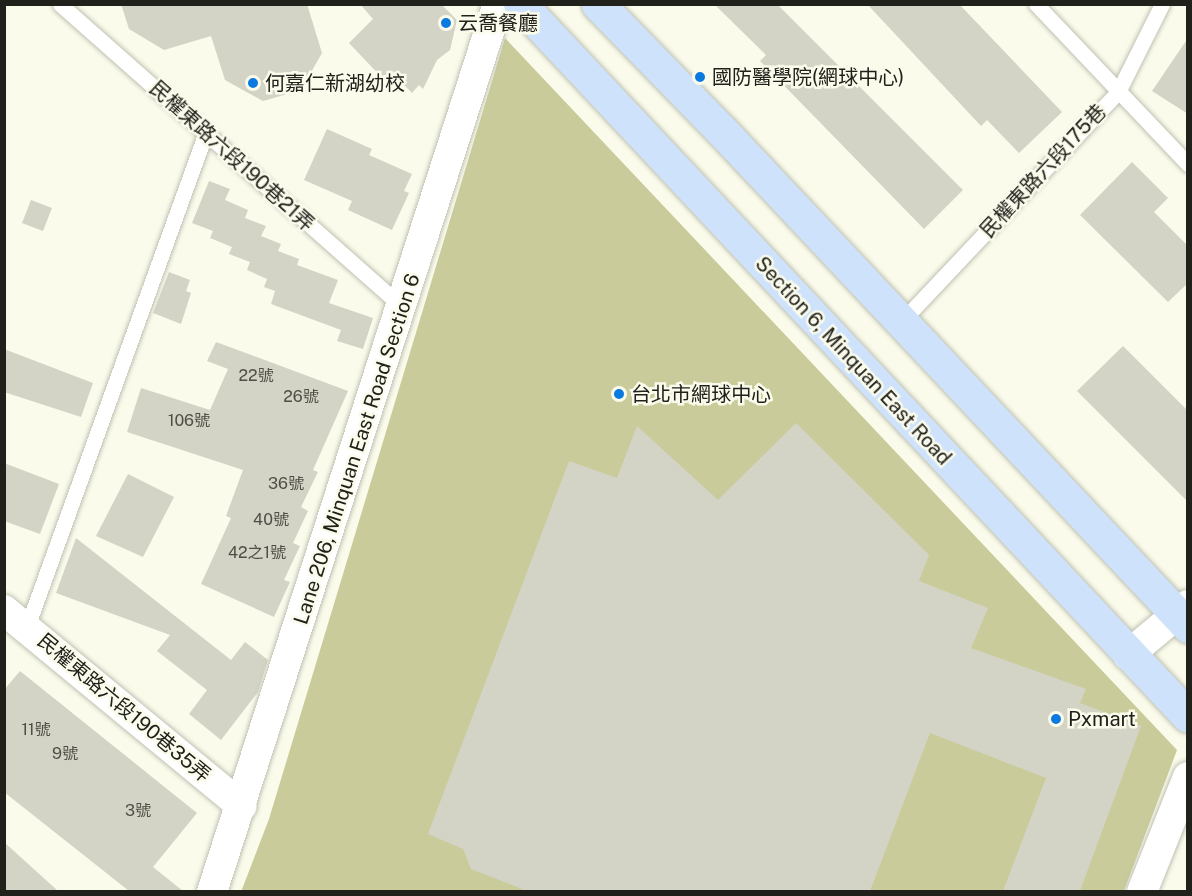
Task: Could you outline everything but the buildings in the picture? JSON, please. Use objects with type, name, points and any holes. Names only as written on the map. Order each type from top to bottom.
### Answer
[{"type":"main road","name":"Section 6, Minquan East Road","points":[[520,4],[1128,655],[1188,716]]},
{"type":"main road","points":[[598,4],[1184,615]]},
{"type":"street","name":"Lane 206, Minquan East Road Section 6","points":[[212,891],[242,807],[498,4]]},
{"type":"street","points":[[1128,655],[1184,615]]},
{"type":"street","name":"民權東路六段190巷35弄","points":[[16,619],[242,807]]},
{"type":"street","points":[[1142,891],[1188,777]]},
{"type":"lane","name":"民權東路六段190巷21弄","points":[[60,4],[402,307]]},
{"type":"lane","points":[[1036,4],[1188,164]]},
{"type":"lane","name":"民權東路六段175巷","points":[[902,321],[1118,92],[1162,4]]},
{"type":"lane","points":[[16,619],[206,132]]},
{"type":"green space","name":"台北市網球中心","points":[[505,38],[1177,750],[1124,891],[241,892],[269,819]]},
{"type":"place","name":"云喬餐廳","points":[[446,23]]},
{"type":"place","name":"國防醫學院(網球中心)","points":[[700,77]]},
{"type":"place","name":"何嘉仁新湖幼校","points":[[253,83]]},
{"type":"place","name":"台北市網球中心","points":[[619,394]]},
{"type":"place","name":"Pxmart","points":[[1056,719]]}]
